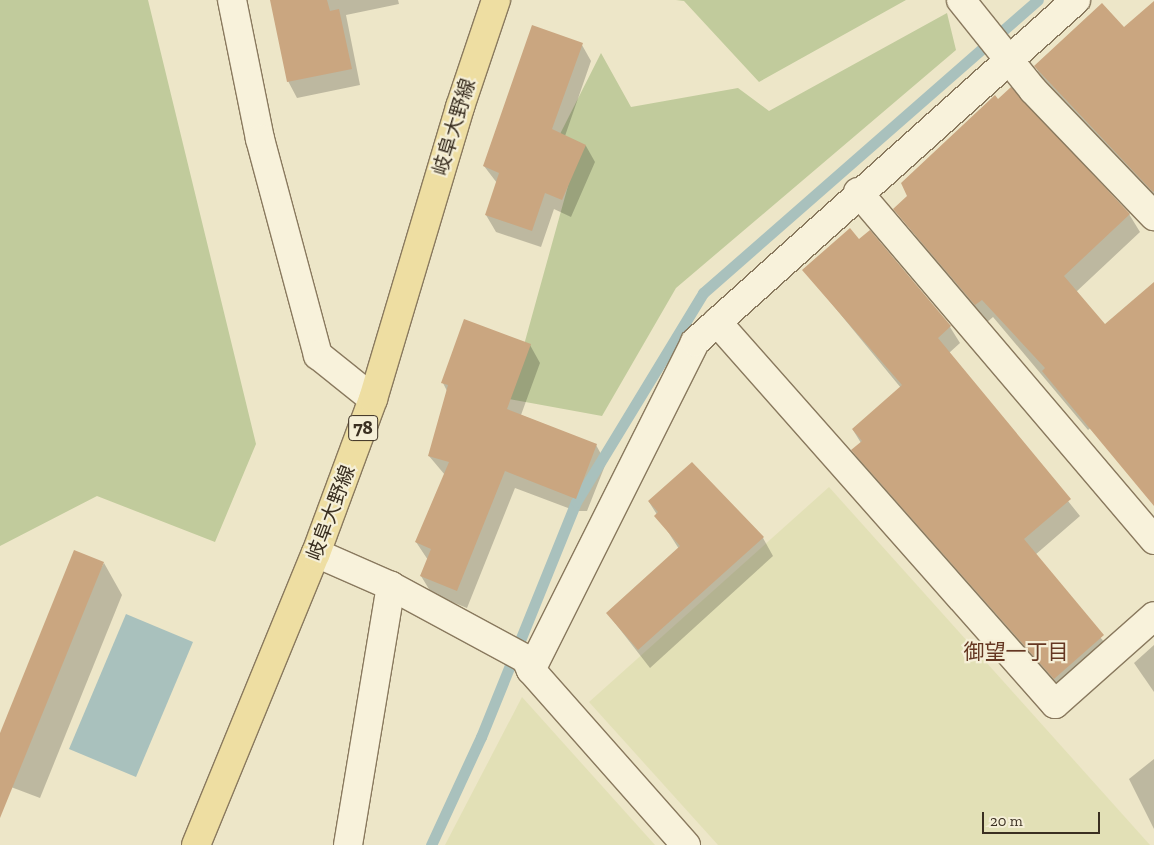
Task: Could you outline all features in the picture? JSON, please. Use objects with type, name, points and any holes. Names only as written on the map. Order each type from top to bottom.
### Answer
[{"type":"main road","name":"岐阜大野線","points":[[196,845],[316,553],[373,399],[460,107],[496,0]]},
{"type":"street","points":[[232,0],[260,139],[318,355],[373,399]]},
{"type":"street","points":[[962,0],[1012,58],[1033,90],[1154,216]]},
{"type":"street","points":[[531,670],[695,342],[858,192],[1076,0]]},
{"type":"street","points":[[858,192],[1154,540]]},
{"type":"street","points":[[717,322],[1055,704],[1154,616]]},
{"type":"street","points":[[316,553],[391,586],[526,659],[531,670],[686,845]]},
{"type":"street","points":[[348,845],[391,586]]},
{"type":"shaded area","points":[[829,487],[1150,845],[718,845],[589,702]]},
{"type":"shaded area","points":[[522,697],[655,845],[445,845]]},
{"type":"green space","points":[[0,0],[148,0],[256,444],[215,542],[97,496],[0,546]]},
{"type":"green space","points":[[676,0],[906,0],[759,82],[684,1]]},
{"type":"green space","points":[[947,13],[956,50],[676,288],[602,416],[509,399],[576,157],[558,138],[601,53],[631,107],[738,88],[769,111]]},
{"type":"water","points":[[126,614],[193,642],[136,777],[69,749]]},
{"type":"building","points":[[270,0],[327,0],[330,11],[339,9],[352,69],[287,82]]},
{"type":"building","points":[[1154,1],[1153,192],[1034,66],[1102,3],[1124,27]]},
{"type":"building","points":[[532,25],[583,43],[552,129],[586,145],[562,200],[545,193],[532,231],[485,215],[499,173],[483,166]]},
{"type":"building","points":[[1011,87],[1130,214],[1064,276],[1105,324],[1154,282],[1154,506],[1042,371],[1045,368],[982,300],[975,305],[893,209],[907,196],[901,183],[995,95],[998,99]]},
{"type":"building","points":[[850,228],[859,239],[870,230],[951,326],[938,338],[1071,499],[1024,539],[1104,635],[1054,679],[851,450],[862,441],[852,429],[902,385],[802,270]]},
{"type":"building","points":[[464,319],[531,344],[507,409],[597,444],[576,499],[505,471],[457,591],[420,576],[431,549],[415,542],[449,462],[428,456],[448,385],[441,383]]},
{"type":"building","points":[[692,462],[764,537],[638,650],[606,613],[680,546],[654,516],[658,512],[648,501]]},
{"type":"building","points":[[74,550],[104,562],[0,818],[0,733]]},
{"type":"waterway","points":[[431,845],[481,737],[576,502],[703,293],[1038,0]]},
{"type":"district","name":"御望一丁目","points":[[1016,652]]}]
